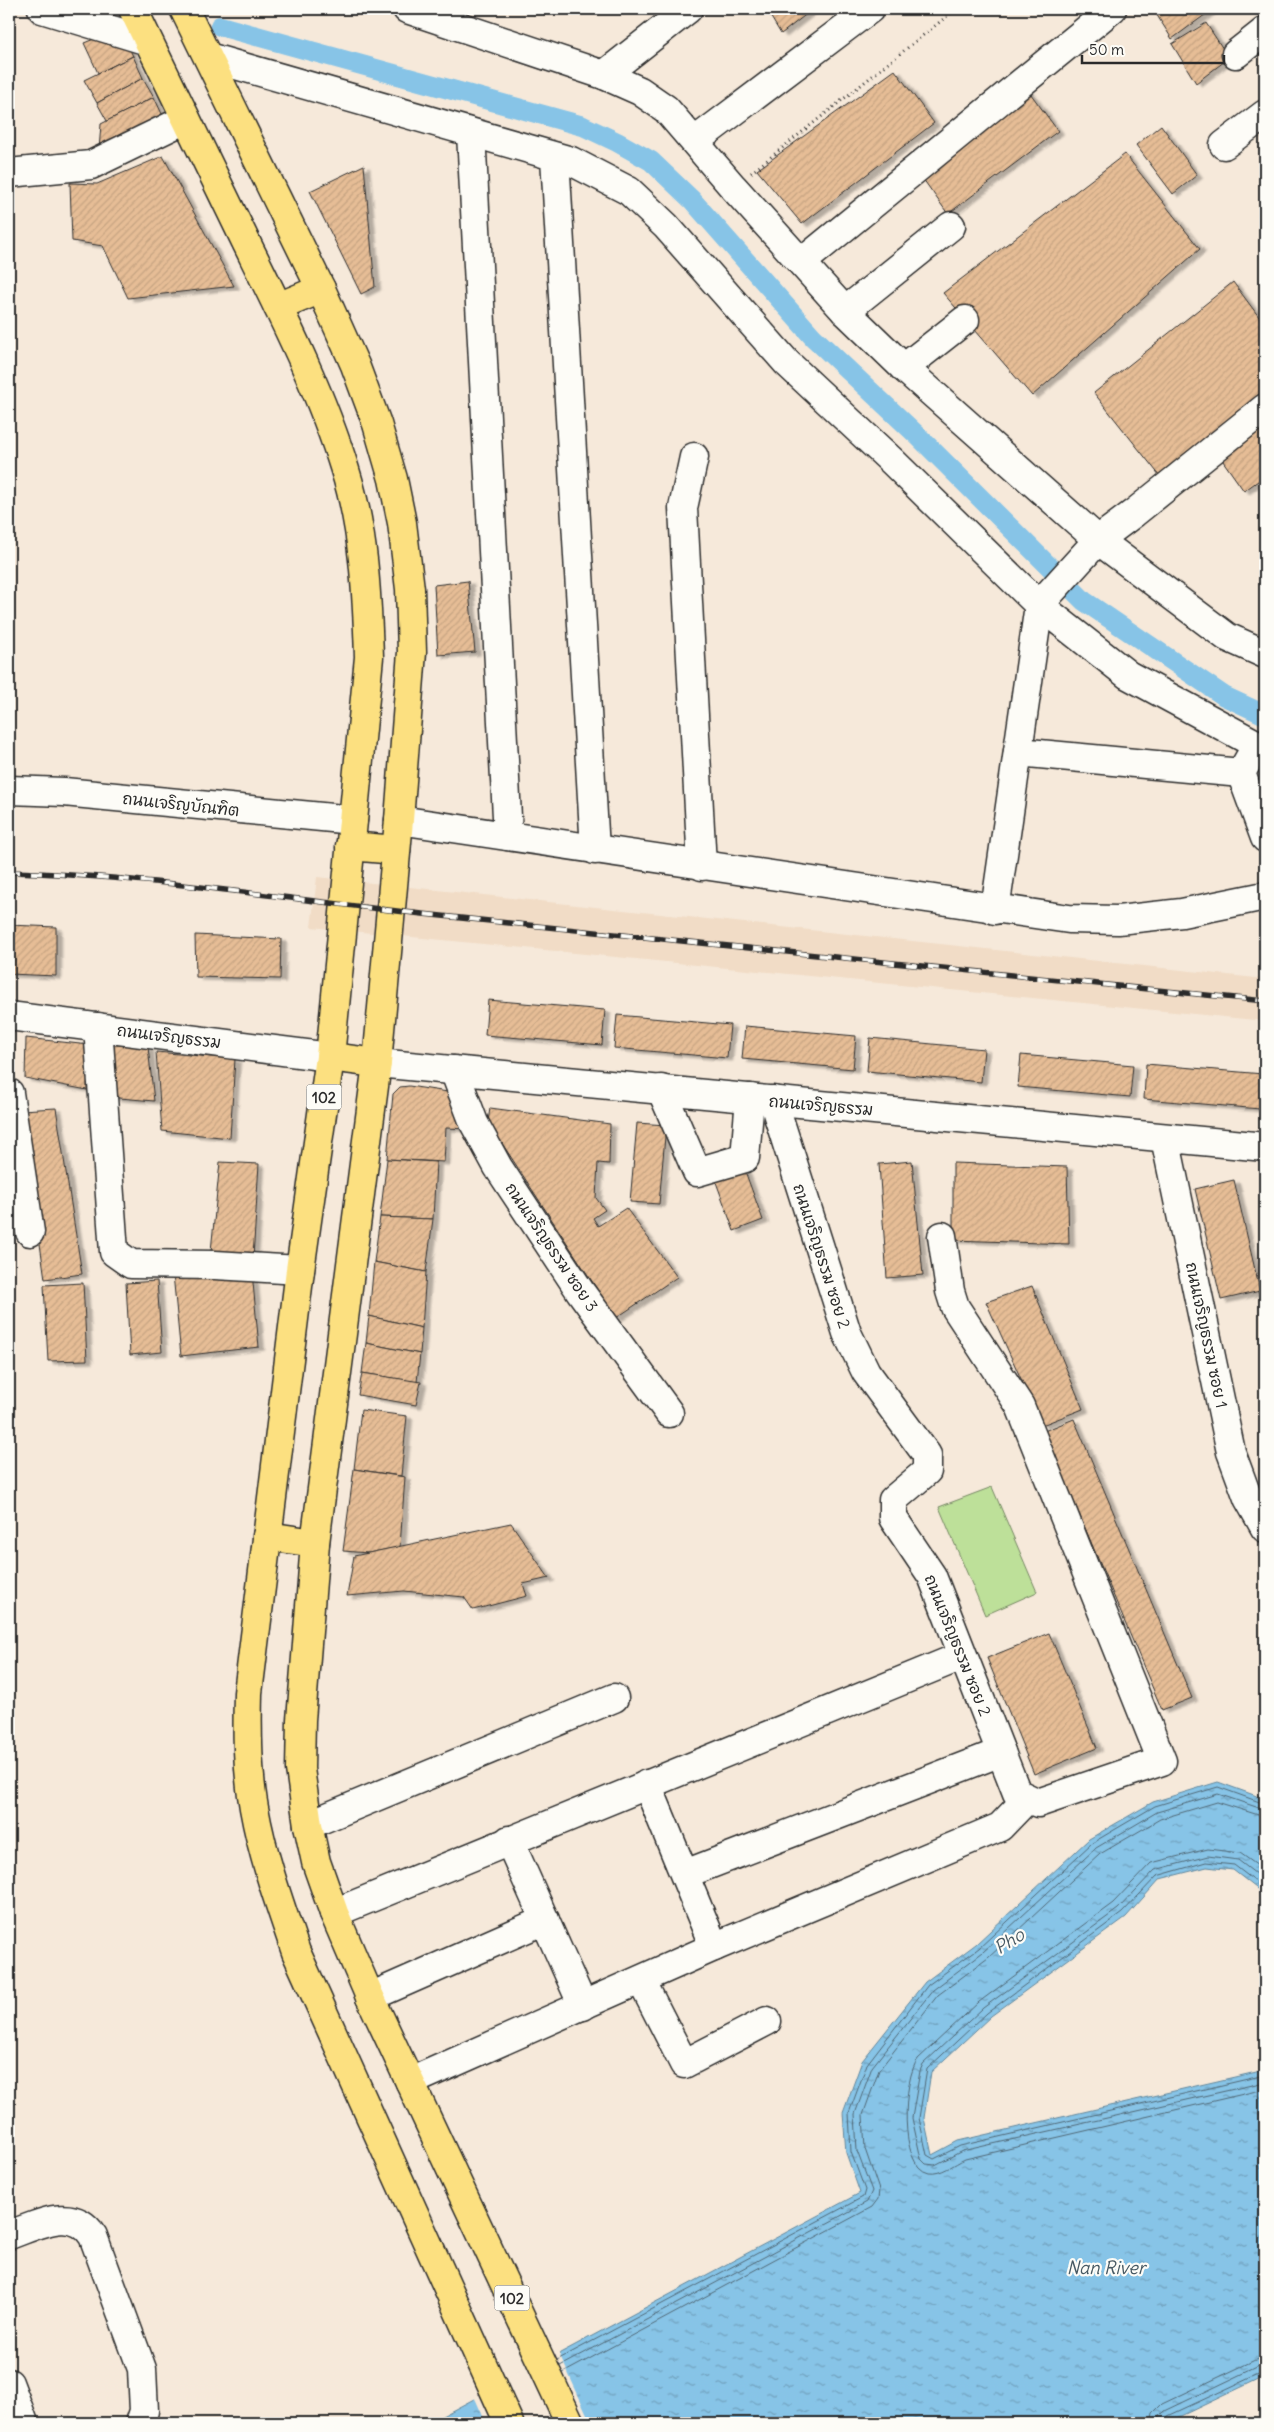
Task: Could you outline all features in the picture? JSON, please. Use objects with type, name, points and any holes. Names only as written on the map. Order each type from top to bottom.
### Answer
[{"type":"main road","name":"102","points":[[133,9],[278,308],[320,405],[345,470],[358,530],[366,592],[369,657],[330,1057],[300,1270],[248,1693],[247,1745],[254,1808],[270,1878],[296,1952],[509,2423]]},
{"type":"main road","name":"102","points":[[184,9],[321,289],[377,424],[393,479],[402,523],[410,589],[412,652],[377,1063],[315,1543],[300,1749],[300,1769],[308,1825],[316,1862],[334,1913],[370,1997],[570,2423]]},
{"type":"main road","points":[[278,308],[321,289]]},
{"type":"main road","points":[[352,833],[396,850]]},
{"type":"main road","points":[[330,1057],[377,1063]]},
{"type":"main road","points":[[267,1536],[315,1543]]},
{"type":"street","points":[[42,9],[148,41]]},
{"type":"street","points":[[407,9],[604,75],[640,91],[666,109],[733,187],[845,310],[904,368],[1098,540],[1227,636],[1265,654]]},
{"type":"street","points":[[604,75],[688,9]]},
{"type":"street","points":[[695,141],[870,9]]},
{"type":"street","points":[[802,262],[1112,9]]},
{"type":"street","points":[[1236,54],[1265,31]]},
{"type":"street","points":[[208,57],[555,156],[600,174],[629,191],[666,226],[787,363],[893,462],[1039,605],[1128,675],[1261,747],[1241,773]]},
{"type":"street","points":[[1224,145],[1265,114]]},
{"type":"street","points":[[9,173],[91,165],[186,119]]},
{"type":"street","points":[[471,133],[508,836]]},
{"type":"street","points":[[555,156],[595,850]]},
{"type":"street","points":[[845,310],[951,226]]},
{"type":"street","points":[[904,368],[965,320]]},
{"type":"street","points":[[995,910],[1039,605],[1098,540],[1265,408]]},
{"type":"street","points":[[694,457],[682,508],[702,866]]},
{"type":"street","points":[[1018,752],[1241,773]]},
{"type":"street","points":[[1241,773],[1265,838]]},
{"type":"street","name":"ถนนเจริญบัณฑิต","points":[[9,790],[64,792],[352,833]]},
{"type":"street","points":[[399,820],[995,910],[1069,919],[1118,920],[1182,913],[1265,896]]},
{"type":"street","name":"ถนนเจริญธรรม","points":[[9,1016],[330,1057]]},
{"type":"street","points":[[98,1027],[114,1252],[132,1264],[215,1265],[300,1270]]},
{"type":"street","name":"ถนนเจริญธรรม","points":[[377,1063],[1265,1147]]},
{"type":"street","name":"ถนนเจริญธรรม ซอย 3","points":[[454,1070],[474,1122],[498,1167],[580,1291],[669,1413]]},
{"type":"street","points":[[661,1090],[697,1172],[745,1158],[761,1099]]},
{"type":"street","points":[[9,1093],[30,1232]]},
{"type":"street","name":"ถนนเจริญธรรม ซอย 2","points":[[761,1099],[847,1333],[866,1372],[927,1455],[927,1470],[893,1500],[893,1518],[932,1576],[1017,1793],[1027,1800]]},
{"type":"street","name":"ถนนเจริญธรรม ซอย 1","points":[[1165,1138],[1231,1452],[1248,1498],[1265,1528]]},
{"type":"street","points":[[410,2082],[714,1947],[1000,1827],[1027,1800],[1038,1803],[1162,1762],[1020,1406],[955,1307],[950,1290],[942,1236]]},
{"type":"street","points":[[334,1913],[962,1656]]},
{"type":"street","points":[[308,1825],[614,1698]]},
{"type":"street","points":[[685,1874],[1002,1752]]},
{"type":"street","points":[[647,1784],[714,1947]]},
{"type":"street","points":[[510,1840],[583,2006]]},
{"type":"street","points":[[370,1997],[545,1920]]},
{"type":"street","points":[[641,1980],[684,2064],[766,2021]]},
{"type":"street","points":[[9,2235],[61,2217],[78,2220],[87,2227],[142,2369],[144,2411],[140,2423]]},
{"type":"street","points":[[9,2383],[24,2423]]},
{"type":"path","points":[[733,187],[956,9]]},
{"type":"shaded area","points":[[317,877],[1265,979],[1265,1021],[311,927]]},
{"type":"green space","points":[[992,1487],[1037,1592],[985,1615],[939,1507]]},
{"type":"water","name":"Nan River","points":[[1218,1782],[1265,1799],[1265,1895],[1233,1870],[1207,1867],[1160,1879],[1126,1917],[991,2016],[931,2072],[924,2118],[932,2155],[958,2141],[1265,2070],[1265,2376],[1166,2423],[429,2423],[860,2193],[846,2153],[843,2113],[862,2061],[925,1982],[976,1944],[1089,1839],[1153,1802]]},
{"type":"pier","points":[[558,2351],[591,2423],[486,2423],[474,2396]]},
{"type":"building","points":[[766,9],[813,9],[781,34]]},
{"type":"building","points":[[1153,9],[1213,9],[1172,39]]},
{"type":"building","points":[[1206,23],[1229,58],[1196,83],[1172,44]]},
{"type":"building","points":[[119,29],[133,56],[98,73],[84,43]]},
{"type":"building","points":[[133,56],[143,78],[97,103],[84,80]]},
{"type":"building","points":[[895,70],[934,123],[802,224],[757,170]]},
{"type":"building","points":[[143,78],[154,97],[107,121],[97,103]]},
{"type":"building","points":[[1025,86],[1058,131],[948,214],[918,172]]},
{"type":"building","points":[[154,97],[163,116],[99,150],[101,124]]},
{"type":"building","points":[[1161,125],[1197,175],[1173,194],[1136,145]]},
{"type":"building","points":[[1125,154],[1200,249],[1032,396],[943,293]]},
{"type":"building","points":[[163,156],[234,286],[128,298],[103,246],[72,241],[70,183],[97,184]]},
{"type":"building","points":[[364,165],[375,287],[361,294],[310,191]]},
{"type":"building","points":[[1233,282],[1265,325],[1265,405],[1164,481],[1094,393]]},
{"type":"building","points":[[1258,424],[1265,433],[1265,476],[1244,491],[1218,454]]},
{"type":"building","points":[[468,581],[475,652],[438,655],[434,585]]},
{"type":"building","points":[[9,925],[56,927],[56,976],[9,974]]},
{"type":"building","points":[[195,935],[281,939],[280,979],[196,977]]},
{"type":"building","points":[[488,1000],[605,1010],[602,1045],[485,1035]]},
{"type":"building","points":[[617,1015],[730,1025],[727,1058],[614,1048]]},
{"type":"building","points":[[745,1026],[856,1036],[853,1069],[742,1059]]},
{"type":"building","points":[[26,1038],[89,1045],[87,1090],[25,1078]]},
{"type":"building","points":[[870,1038],[984,1049],[981,1082],[867,1071]]},
{"type":"building","points":[[104,1044],[148,1047],[154,1101],[108,1097]]},
{"type":"building","points":[[156,1052],[235,1059],[230,1138],[162,1131]]},
{"type":"building","points":[[1021,1055],[1133,1065],[1130,1097],[1018,1087]]},
{"type":"building","points":[[1146,1064],[1263,1074],[1260,1109],[1144,1099]]},
{"type":"building","points":[[409,1086],[454,1093],[469,1129],[446,1128],[444,1162],[387,1159],[393,1094],[400,1087]]},
{"type":"building","points":[[56,1108],[82,1274],[45,1279],[21,1110]]},
{"type":"building","points":[[490,1108],[610,1124],[609,1164],[598,1163],[596,1198],[605,1210],[593,1218],[598,1226],[626,1208],[677,1277],[616,1318],[488,1122]]},
{"type":"building","points":[[637,1123],[666,1125],[659,1204],[630,1202]]},
{"type":"building","points":[[735,1144],[763,1220],[734,1231],[706,1155]]},
{"type":"building","points":[[387,1159],[436,1162],[433,1219],[380,1217]]},
{"type":"building","points":[[912,1161],[923,1275],[887,1278],[879,1164]]},
{"type":"building","points":[[220,1162],[259,1164],[253,1258],[211,1251]]},
{"type":"building","points":[[953,1163],[1067,1167],[1069,1244],[953,1240]]},
{"type":"building","points":[[1234,1180],[1260,1291],[1221,1300],[1195,1189]]},
{"type":"building","points":[[380,1217],[433,1219],[426,1272],[374,1262]]},
{"type":"building","points":[[374,1262],[426,1272],[422,1328],[369,1316]]},
{"type":"building","points":[[252,1272],[259,1347],[181,1356],[173,1274]]},
{"type":"building","points":[[157,1281],[162,1352],[130,1355],[126,1283]]},
{"type":"building","points":[[83,1283],[87,1360],[48,1361],[44,1285]]},
{"type":"building","points":[[1032,1286],[1083,1409],[1042,1425],[986,1302]]},
{"type":"building","points":[[369,1316],[422,1328],[420,1354],[366,1343]]},
{"type":"building","points":[[366,1343],[420,1354],[417,1382],[362,1373]]},
{"type":"building","points":[[362,1373],[421,1382],[416,1405],[358,1395]]},
{"type":"building","points":[[361,1410],[407,1416],[401,1476],[354,1469]]},
{"type":"building","points":[[1074,1419],[1192,1698],[1162,1710],[1044,1431]]},
{"type":"building","points":[[354,1469],[405,1477],[400,1547],[368,1553],[343,1551]]},
{"type":"building","points":[[511,1523],[549,1578],[523,1584],[527,1596],[473,1610],[464,1597],[404,1591],[347,1596],[354,1556]]},
{"type":"building","points":[[1049,1633],[1097,1748],[1034,1774],[987,1658]]},
{"type":"waterway","points":[[220,26],[583,126],[651,161],[692,200],[813,337],[918,436],[1084,601],[1224,696],[1265,715]]},
{"type":"railway","points":[[9,872],[62,874],[168,883],[432,915],[1265,1001]]},
{"type":"water label","name":"Pho","points":[[1009,1941]]}]
